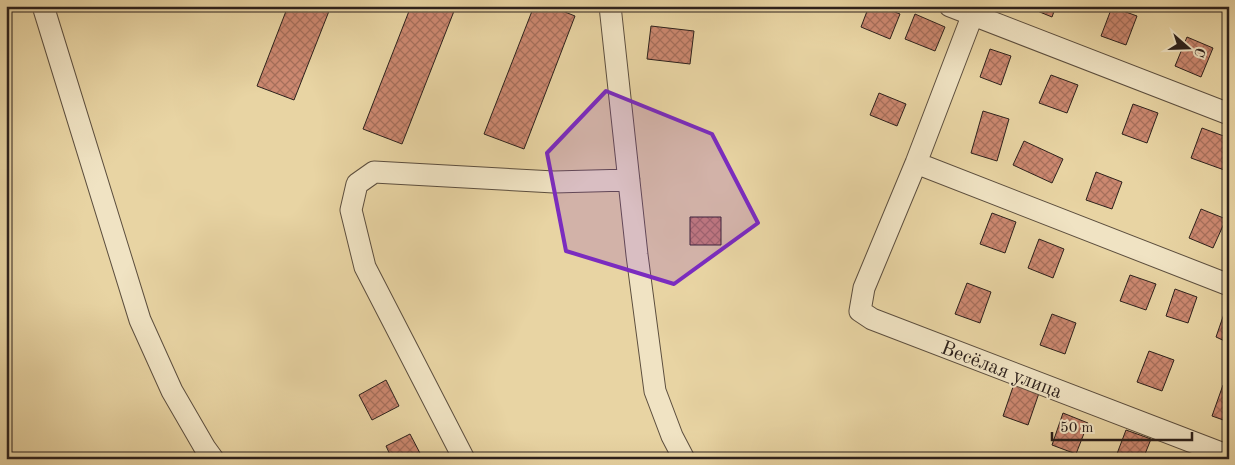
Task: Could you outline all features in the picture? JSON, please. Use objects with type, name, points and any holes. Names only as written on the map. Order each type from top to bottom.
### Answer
[{"type":"street","points":[[42,6],[140,320],[172,391],[213,459]]},
{"type":"street","points":[[610,6],[655,392],[672,436],[684,459]]},
{"type":"street","points":[[950,6],[974,11],[1229,114]]},
{"type":"street","points":[[974,11],[916,163],[1229,285]]},
{"type":"street","name":"Весёлая улица","points":[[916,163],[864,288],[860,311],[872,319],[1229,456]]},
{"type":"street","points":[[464,459],[365,267],[350,210],[357,184],[374,172],[554,182],[629,180]]},
{"type":"highlighted area","points":[[606,91],[712,134],[758,223],[674,284],[566,251],[547,153]]},
{"type":"building","points":[[288,6],[331,6],[294,100],[257,86]]},
{"type":"building","points":[[411,6],[456,6],[402,144],[363,129]]},
{"type":"building","points":[[534,6],[550,6],[575,16],[524,149],[484,134]]},
{"type":"building","points":[[869,6],[880,6],[900,14],[890,39],[861,27]]},
{"type":"building","points":[[1031,6],[1056,6],[1052,17],[1030,8]]},
{"type":"building","points":[[1112,7],[1137,16],[1126,45],[1101,36]]},
{"type":"building","points":[[915,14],[945,27],[935,51],[905,39]]},
{"type":"building","points":[[651,26],[694,31],[690,64],[647,59]]},
{"type":"building","points":[[1187,37],[1213,48],[1201,77],[1175,66]]},
{"type":"building","points":[[990,49],[1011,56],[1001,85],[980,77]]},
{"type":"building","points":[[1051,75],[1078,85],[1067,113],[1039,103]]},
{"type":"building","points":[[879,93],[906,104],[897,126],[870,115]]},
{"type":"building","points":[[1133,104],[1158,113],[1147,143],[1122,134]]},
{"type":"building","points":[[983,111],[1009,119],[997,161],[971,153]]},
{"type":"building","points":[[1202,128],[1229,138],[1229,166],[1227,171],[1191,158]]},
{"type":"building","points":[[1024,141],[1063,159],[1052,183],[1013,165]]},
{"type":"building","points":[[1096,172],[1122,182],[1112,209],[1086,200]]},
{"type":"building","points":[[1201,209],[1226,219],[1213,248],[1189,238]]},
{"type":"building","points":[[992,213],[1016,222],[1005,253],[980,244]]},
{"type":"building","points":[[690,217],[721,217],[721,245],[690,245]]},
{"type":"building","points":[[1039,239],[1064,249],[1053,278],[1028,268]]},
{"type":"building","points":[[1130,275],[1156,284],[1146,310],[1120,301]]},
{"type":"building","points":[[967,283],[991,292],[980,323],[955,314]]},
{"type":"building","points":[[1175,289],[1197,297],[1188,323],[1166,316]]},
{"type":"building","points":[[1226,308],[1229,309],[1229,343],[1216,337]]},
{"type":"building","points":[[1052,314],[1076,323],[1065,354],[1040,345]]},
{"type":"building","points":[[1149,351],[1174,360],[1162,391],[1137,382]]},
{"type":"building","points":[[386,380],[399,406],[372,420],[359,395]]},
{"type":"building","points":[[1014,384],[1039,393],[1028,425],[1003,416]]},
{"type":"building","points":[[1223,385],[1229,387],[1229,422],[1212,416]]},
{"type":"building","points":[[1063,413],[1088,423],[1076,454],[1052,445]]},
{"type":"building","points":[[1126,430],[1151,439],[1143,459],[1115,459]]},
{"type":"building","points":[[410,434],[422,457],[419,459],[392,459],[386,446]]}]
